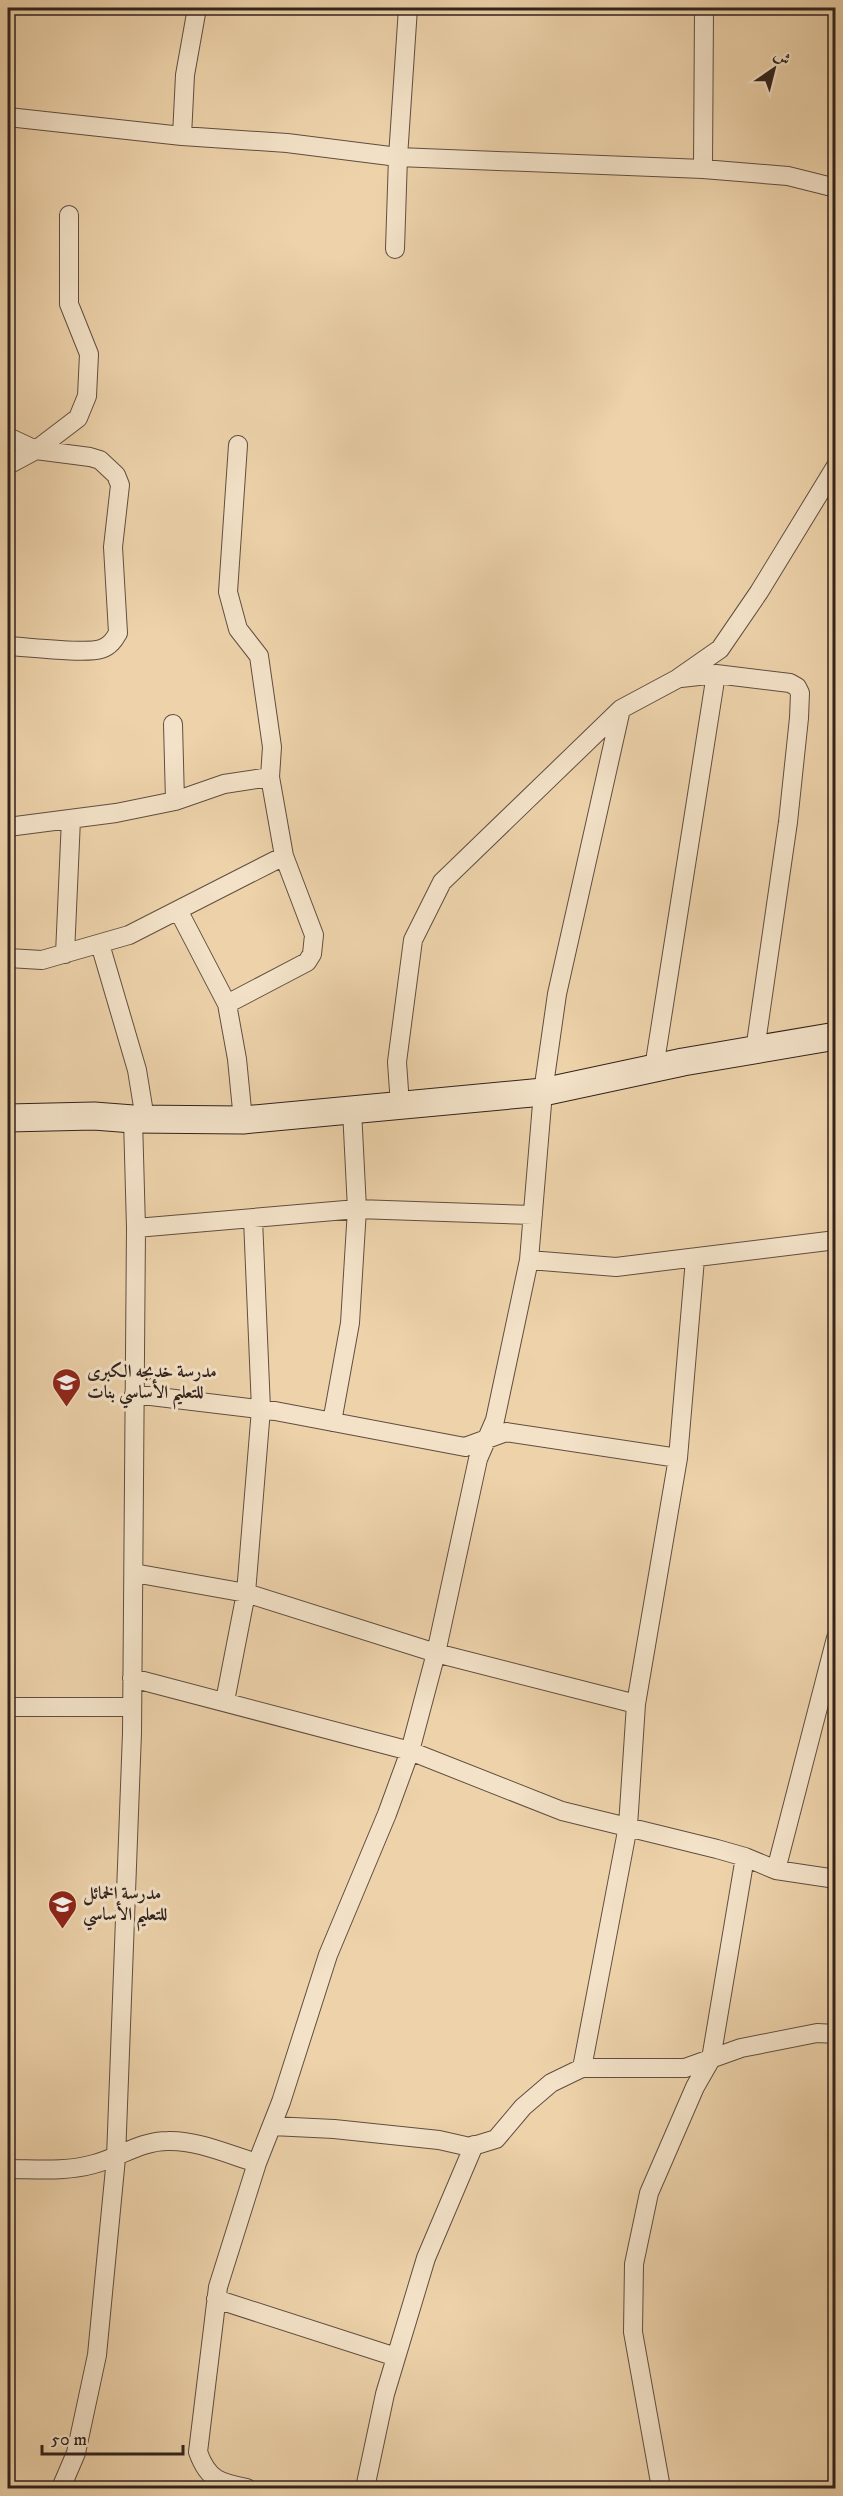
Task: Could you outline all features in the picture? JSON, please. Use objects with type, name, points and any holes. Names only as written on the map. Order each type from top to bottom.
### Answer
[{"type":"street","points":[[182,136],[185,75],[196,8]]},
{"type":"street","points":[[395,249],[398,157],[408,8]]},
{"type":"street","points":[[703,169],[704,8]]},
{"type":"street","points":[[8,117],[182,136],[287,143],[398,157],[703,169],[788,176],[836,188]]},
{"type":"street","points":[[8,465],[36,450],[78,418],[87,396],[89,354],[69,304],[69,215]]},
{"type":"street","points":[[8,437],[36,450],[100,460],[116,475],[120,485],[113,547],[118,633],[108,646],[92,650],[8,646]]},
{"type":"street","points":[[227,1004],[307,962],[312,954],[314,935],[284,856],[270,777],[272,747],[259,656],[238,629],[228,592],[238,445]]},
{"type":"street","points":[[400,1105],[397,1062],[413,940],[442,882],[621,709],[676,679],[720,649],[759,592],[836,466]]},
{"type":"street","points":[[676,679],[716,674],[790,683],[800,693],[788,822],[755,1050]]},
{"type":"street","points":[[654,1068],[716,674]]},
{"type":"street","points":[[247,2488],[222,2483],[205,2470],[198,2452],[218,2287],[257,2163],[272,2126],[328,1955],[387,1814],[410,1751],[436,1653],[478,1459],[495,1420],[529,1260],[543,1092],[557,994],[621,709]]},
{"type":"street","points":[[173,724],[175,801]]},
{"type":"street","points":[[8,827],[116,813],[175,801],[224,784],[270,777]]},
{"type":"street","points":[[65,954],[71,819]]},
{"type":"street","points":[[8,958],[42,960],[129,935],[284,856]]},
{"type":"street","points":[[178,910],[227,1004],[237,1059],[243,1120]]},
{"type":"street","points":[[61,2488],[75,2453],[97,2355],[116,2158],[132,1707],[139,1119],[137,1070],[99,944]]},
{"type":"street","points":[[8,1118],[94,1116],[243,1120],[543,1092],[654,1068],[836,1036]]},
{"type":"street","points":[[332,1422],[350,1323],[357,1209],[352,1110]]},
{"type":"street","points":[[136,1228],[357,1209],[533,1215]]},
{"type":"street","points":[[225,1701],[246,1593],[261,1409],[253,1219]]},
{"type":"street","points":[[529,1260],[616,1267],[836,1240]]},
{"type":"street","points":[[582,2068],[628,1826],[636,1704],[678,1458],[695,1259]]},
{"type":"street","points":[[134,1394],[261,1409],[465,1447],[506,1432],[678,1458]]},
{"type":"street","points":[[134,1573],[246,1593],[436,1653],[636,1704]]},
{"type":"street","points":[[776,1870],[836,1638]]},
{"type":"street","points":[[132,1678],[410,1751],[562,1811],[745,1857],[776,1870],[836,1879]]},
{"type":"street","points":[[8,1707],[132,1707]]},
{"type":"street","points":[[661,2488],[633,2332],[634,2264],[650,2193],[695,2087],[711,2059],[745,1857]]},
{"type":"street","points":[[272,2126],[334,2129],[439,2140],[470,2147],[496,2139],[523,2107],[551,2083],[582,2068],[685,2068],[741,2048],[817,2033],[836,2034]]},
{"type":"street","points":[[8,2169],[68,2169],[116,2158],[141,2145],[169,2141],[197,2145],[257,2163]]},
{"type":"street","points":[[365,2488],[385,2394],[426,2258],[474,2145]]},
{"type":"street","points":[[216,2299],[396,2357]]},
{"type":"place","name":"مدرسة خديجه الكبرى للتعليم الأساسي بنات","points":[[66,1408]]},
{"type":"place","name":"مدرسة الخمائل للتعليم الأساسي","points":[[62,1930]]}]
